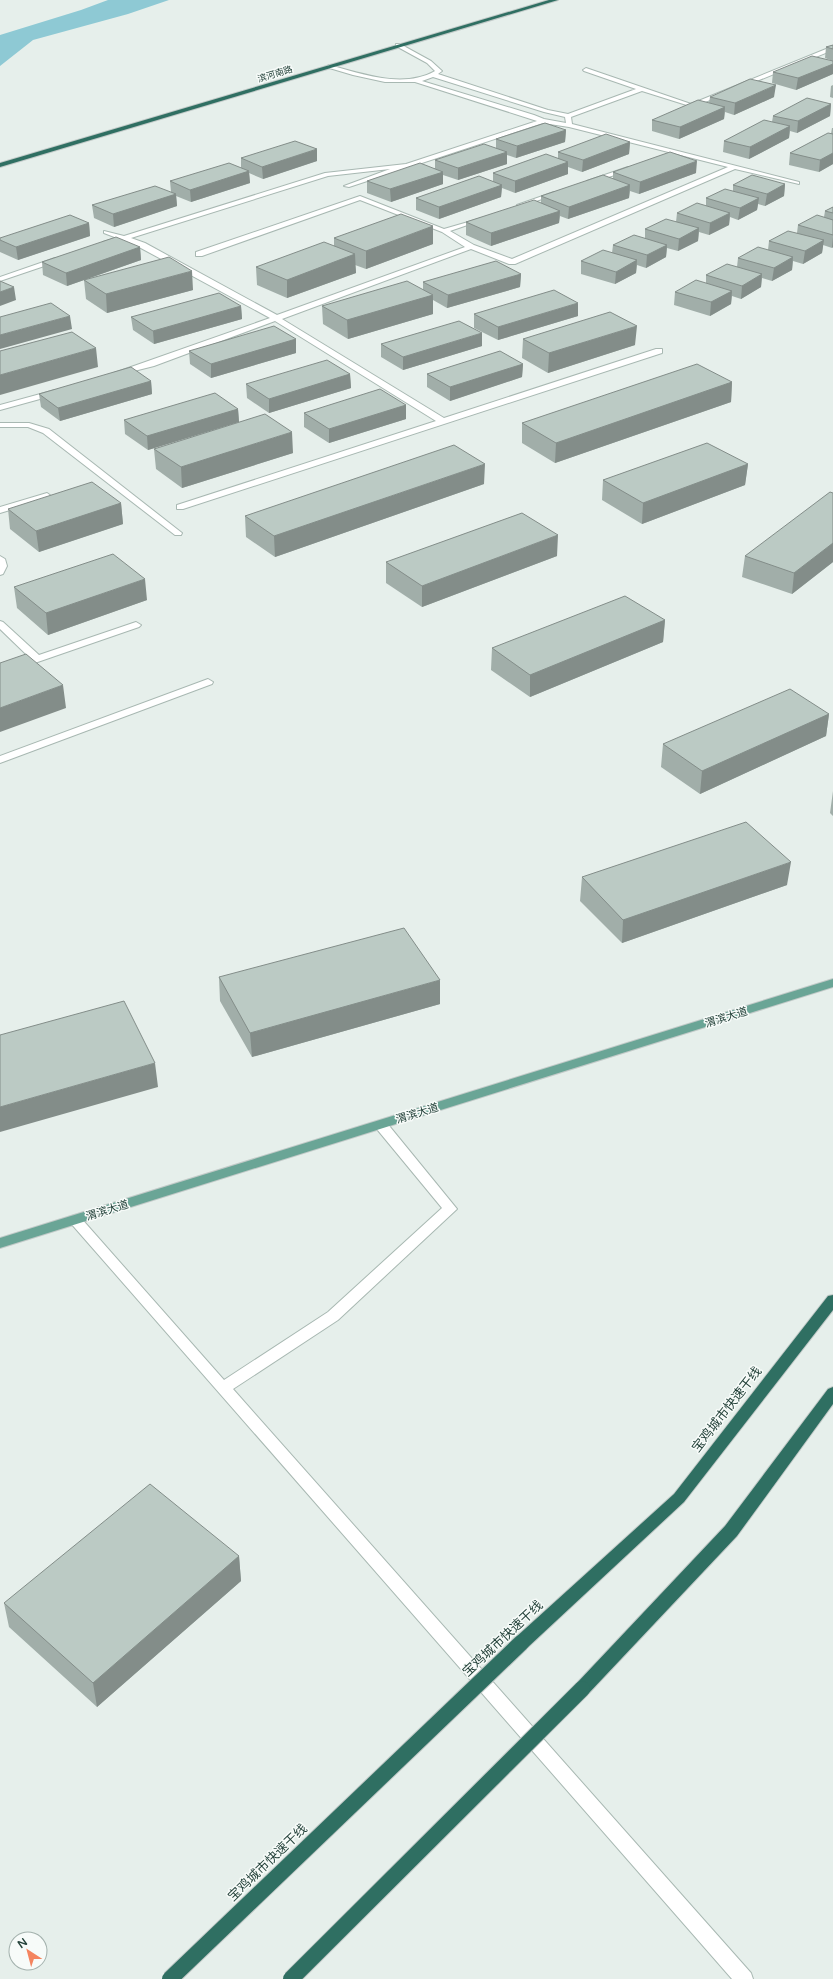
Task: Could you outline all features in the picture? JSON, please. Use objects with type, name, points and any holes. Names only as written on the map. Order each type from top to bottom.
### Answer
[{"type":"highway","name":"滨河南路","points":[[276,76],[534,0]]},
{"type":"highway","name":"滨河南路","points":[[0,165],[398,45],[555,0]]},
{"type":"highway","name":"宝鸡城市快速干线","points":[[170,1979],[522,1643],[679,1498],[833,1300]]},
{"type":"highway","points":[[291,1979],[582,1689],[731,1531],[833,1393]]},
{"type":"main road","name":"渭滨大道","points":[[0,1243],[833,983]]},
{"type":"street","points":[[329,67],[367,78],[401,82],[434,75],[439,71],[429,62],[398,45]]},
{"type":"street","points":[[586,70],[691,106],[833,48]]},
{"type":"street","points":[[434,75],[546,111],[568,116],[643,89]]},
{"type":"street","points":[[414,80],[532,116],[542,121],[569,125],[797,183]]},
{"type":"street","points":[[568,116],[569,125]]},
{"type":"street","points":[[348,186],[404,166],[495,140],[542,121]]},
{"type":"street","points":[[661,157],[676,152]]},
{"type":"street","points":[[586,183],[639,165]]},
{"type":"street","points":[[101,246],[327,174],[404,166]]},
{"type":"street","points":[[199,254],[360,198],[444,231],[471,247],[512,262],[735,167]]},
{"type":"street","points":[[511,208],[564,190]]},
{"type":"street","points":[[444,231],[489,216]]},
{"type":"street","points":[[106,232],[142,245],[274,318],[444,422]]},
{"type":"street","points":[[113,375],[151,364],[471,247]]},
{"type":"street","points":[[0,279],[65,257]]},
{"type":"street","points":[[180,507],[659,351]]},
{"type":"street","points":[[0,408],[60,390]]},
{"type":"street","points":[[0,425],[29,425],[46,431],[178,533]]},
{"type":"street","points":[[93,482],[107,478]]},
{"type":"street","points":[[0,510],[57,493]]},
{"type":"street","points":[[0,559],[2,566],[0,572]]},
{"type":"street","points":[[0,624],[37,659]]},
{"type":"street","points":[[0,672],[136,625]]},
{"type":"street","points":[[0,760],[208,682]]},
{"type":"street","points":[[223,1388],[333,1316],[450,1208],[381,1125]]},
{"type":"street","points":[[75,1220],[744,1979]]},
{"type":"water","points":[[108,0],[169,0],[128,14],[33,40],[0,66],[0,35]]},
{"type":"building","points":[[833,45],[833,49],[826,47]]},
{"type":"building","points":[[812,56],[833,61],[833,64],[798,78],[773,72]]},
{"type":"building","points":[[750,79],[776,85],[735,103],[710,97]]},
{"type":"building","points":[[807,98],[831,104],[798,121],[773,116]]},
{"type":"building","points":[[698,100],[725,107],[680,127],[652,120]]},
{"type":"building","points":[[764,120],[790,126],[750,147],[724,141]]},
{"type":"building","points":[[545,123],[566,130],[517,146],[496,139]]},
{"type":"building","points":[[828,133],[833,134],[833,153],[820,160],[790,153]]},
{"type":"building","points":[[606,134],[630,142],[583,160],[558,152]]},
{"type":"building","points":[[295,141],[317,149],[262,167],[241,158]]},
{"type":"building","points":[[484,144],[507,152],[458,168],[435,160]]},
{"type":"building","points":[[670,152],[697,161],[640,182],[613,172]]},
{"type":"building","points":[[546,154],[568,162],[515,181],[493,173]]},
{"type":"building","points":[[229,163],[249,171],[190,190],[170,181]]},
{"type":"building","points":[[420,163],[443,172],[390,189],[367,181]]},
{"type":"building","points":[[603,175],[630,185],[569,207],[541,196]]},
{"type":"building","points":[[752,175],[785,184],[767,194],[733,185]]},
{"type":"building","points":[[479,176],[502,185],[439,207],[416,198]]},
{"type":"building","points":[[155,186],[176,194],[113,214],[92,205]]},
{"type":"building","points":[[725,189],[759,198],[740,208],[706,198]]},
{"type":"building","points":[[534,200],[560,211],[491,233],[466,222]]},
{"type":"building","points":[[697,203],[730,213],[710,223],[677,213]]},
{"type":"building","points":[[833,207],[833,213],[825,211]]},
{"type":"building","points":[[401,214],[433,226],[366,251],[334,238]]},
{"type":"building","points":[[70,215],[89,223],[16,247],[0,240],[0,238]]},
{"type":"building","points":[[817,215],[833,220],[833,235],[798,225]]},
{"type":"building","points":[[666,219],[699,228],[679,239],[645,229]]},
{"type":"building","points":[[788,231],[824,240],[805,251],[769,241]]},
{"type":"building","points":[[634,235],[667,245],[647,255],[613,245]]},
{"type":"building","points":[[116,237],[140,247],[66,273],[42,262]]},
{"type":"building","points":[[324,242],[355,254],[287,280],[256,267]]},
{"type":"building","points":[[758,247],[793,257],[774,268],[738,258]]},
{"type":"building","points":[[603,250],[637,260],[616,272],[581,261]]},
{"type":"building","points":[[169,257],[192,271],[106,294],[84,280]]},
{"type":"building","points":[[496,261],[521,274],[448,295],[423,282]]},
{"type":"building","points":[[727,264],[762,274],[742,286],[706,275]]},
{"type":"building","points":[[696,280],[732,291],[711,302],[675,292]]},
{"type":"building","points":[[0,281],[14,287],[0,292]]},
{"type":"building","points":[[407,281],[433,295],[347,320],[322,306]]},
{"type":"building","points":[[554,290],[578,303],[498,327],[474,314]]},
{"type":"building","points":[[219,293],[241,306],[153,331],[131,317]]},
{"type":"building","points":[[51,303],[70,316],[0,335],[0,317]]},
{"type":"building","points":[[610,312],[637,326],[549,353],[523,339]]},
{"type":"building","points":[[459,321],[482,333],[403,357],[381,344]]},
{"type":"building","points":[[274,326],[296,339],[211,364],[189,351]]},
{"type":"building","points":[[72,332],[96,348],[0,375],[0,351]]},
{"type":"building","points":[[500,351],[523,364],[450,387],[427,374]]},
{"type":"building","points":[[327,360],[350,374],[269,399],[246,384]]},
{"type":"building","points":[[697,364],[732,382],[556,443],[522,423]]},
{"type":"building","points":[[131,367],[151,381],[58,408],[39,394]]},
{"type":"building","points":[[380,389],[406,405],[329,429],[304,413]]},
{"type":"building","points":[[215,393],[238,409],[147,436],[124,420]]},
{"type":"building","points":[[265,414],[292,432],[181,467],[154,449]]},
{"type":"building","points":[[707,443],[748,464],[643,503],[603,480]]},
{"type":"building","points":[[454,445],[485,464],[274,536],[245,516]]},
{"type":"building","points":[[92,482],[121,503],[36,531],[8,509]]},
{"type":"building","points":[[830,492],[833,493],[833,543],[794,573],[745,556]]},
{"type":"building","points":[[522,513],[558,535],[422,586],[386,562]]},
{"type":"building","points":[[113,554],[145,579],[46,613],[14,587]]},
{"type":"building","points":[[625,596],[665,620],[530,675],[492,648]]},
{"type":"building","points":[[26,654],[63,685],[0,708],[0,663]]},
{"type":"building","points":[[790,689],[829,714],[702,771],[663,744]]},
{"type":"building","points":[[746,822],[791,862],[623,920],[582,877]]},
{"type":"building","points":[[404,928],[440,980],[250,1033],[219,977]]},
{"type":"building","points":[[124,1001],[155,1063],[0,1107],[0,1035]]},
{"type":"building","points":[[150,1484],[239,1556],[93,1683],[4,1603]]}]
